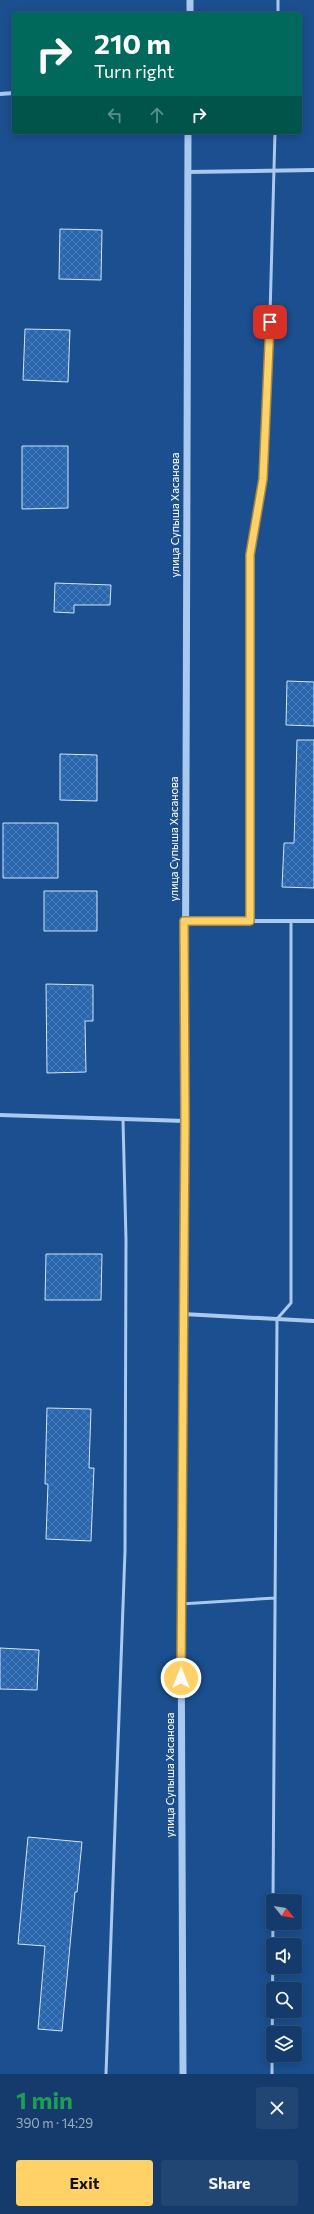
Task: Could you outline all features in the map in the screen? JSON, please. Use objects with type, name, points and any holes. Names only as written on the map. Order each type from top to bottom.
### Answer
[{"type":"street","points":[[190,0],[190,12]]},
{"type":"street","points":[[0,94],[12,93]]},
{"type":"street","name":"улица Супыша Хасанова","points":[[183,2074],[181,1604],[182,1314],[185,1121],[184,921],[188,134]]},
{"type":"street","points":[[187,172],[314,170]]},
{"type":"street","points":[[184,921],[314,921]]},
{"type":"street","points":[[0,1115],[185,1121]]},
{"type":"street","points":[[182,1314],[314,1321]]},
{"type":"lane","points":[[278,0],[278,12]]},
{"type":"lane","points":[[250,921],[250,555],[263,479],[269,352],[275,134]]},
{"type":"lane","points":[[273,1894],[277,1319],[291,1303],[291,921]]},
{"type":"lane","points":[[106,2074],[125,1551],[126,1240],[124,1120]]},
{"type":"lane","points":[[181,1604],[275,1598]]},
{"type":"lane","points":[[272,2074],[273,1930]]},
{"type":"building","points":[[60,229],[102,230],[101,280],[59,279]]},
{"type":"building","points":[[25,329],[70,330],[68,382],[23,380]]},
{"type":"building","points":[[22,446],[68,446],[68,508],[22,509]]},
{"type":"building","points":[[55,583],[111,585],[110,605],[74,605],[74,613],[54,612]]},
{"type":"building","points":[[287,681],[314,682],[314,726],[286,725]]},
{"type":"building","points":[[297,740],[314,740],[314,888],[282,887],[284,843],[294,843]]},
{"type":"building","points":[[60,754],[97,755],[97,801],[60,800]]},
{"type":"building","points":[[3,823],[58,823],[58,878],[3,878]]},
{"type":"building","points":[[44,891],[97,891],[97,931],[44,931]]},
{"type":"building","points":[[46,984],[93,985],[93,1021],[85,1021],[86,1072],[47,1073]]},
{"type":"building","points":[[46,1254],[102,1254],[101,1300],[45,1300]]},
{"type":"building","points":[[47,1408],[91,1409],[89,1468],[94,1468],[91,1541],[46,1539],[48,1484],[45,1484]]},
{"type":"building","points":[[0,1648],[39,1650],[37,1690],[0,1689]]},
{"type":"building","points":[[28,1837],[82,1842],[77,1892],[75,1892],[62,2031],[38,2029],[45,1946],[18,1944]]},
{"type":"route","points":[[181,1678],[182,1314],[185,1121],[184,921],[250,921],[250,555],[263,479],[270,322]]}]
